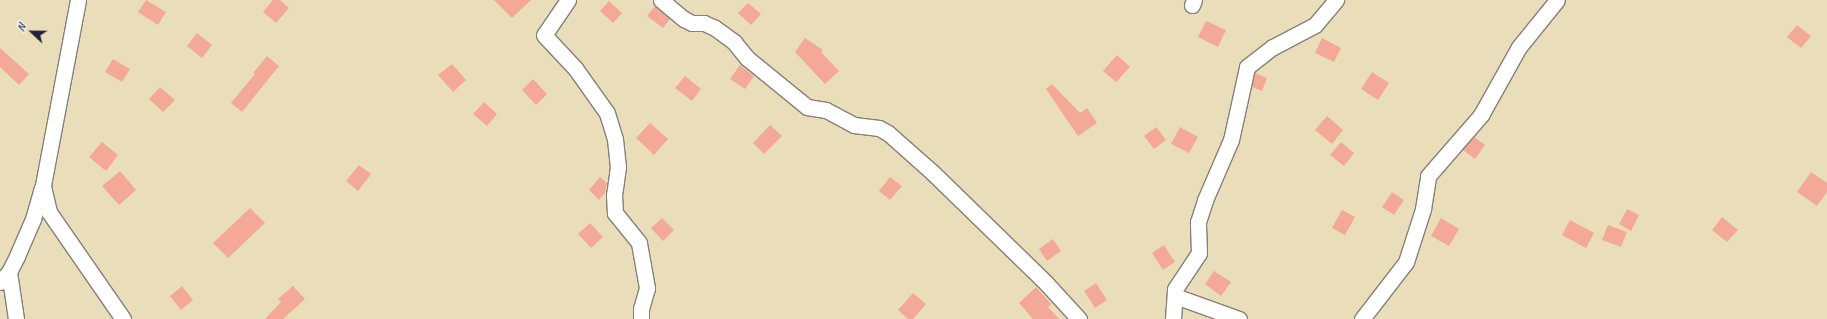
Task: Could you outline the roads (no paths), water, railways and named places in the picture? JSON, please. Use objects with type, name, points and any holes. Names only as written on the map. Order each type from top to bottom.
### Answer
[{"type":"street","points":[[16,319],[4,277],[33,219],[43,186],[78,0]]},
{"type":"street","points":[[568,0],[544,35],[575,68],[607,112],[615,138],[618,167],[614,195],[615,213],[625,228],[639,243],[647,288],[641,309],[641,319]]},
{"type":"street","points":[[661,0],[684,19],[692,23],[704,23],[715,28],[734,42],[748,58],[807,107],[826,110],[854,125],[879,128],[888,133],[932,172],[1046,283],[1079,319]]},
{"type":"street","points":[[1174,319],[1175,289],[1199,253],[1198,222],[1205,200],[1231,140],[1247,67],[1273,47],[1315,25],[1336,0]]},
{"type":"street","points":[[1362,319],[1406,262],[1423,209],[1428,176],[1481,115],[1520,47],[1557,0]]},
{"type":"street","points":[[43,186],[50,212],[123,319]]},
{"type":"street","points":[[1175,296],[1239,319]]}]
